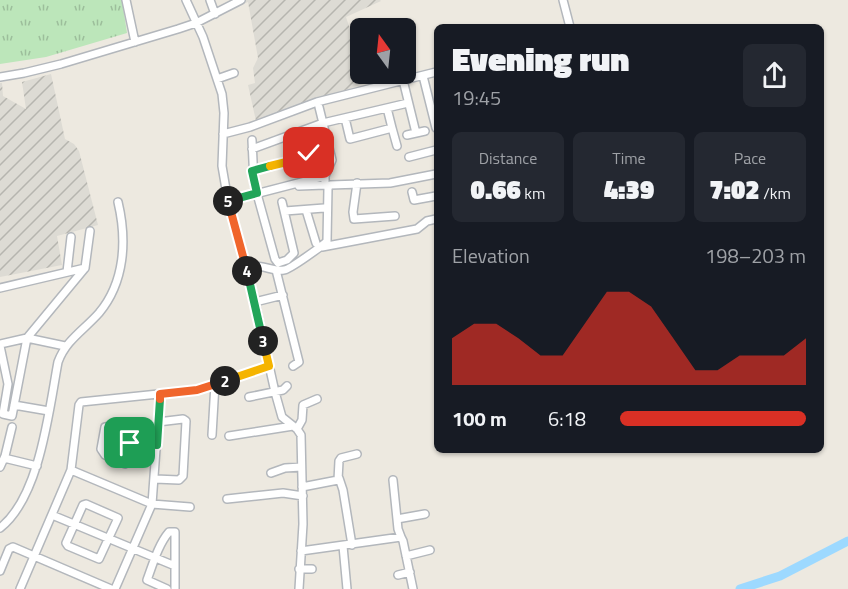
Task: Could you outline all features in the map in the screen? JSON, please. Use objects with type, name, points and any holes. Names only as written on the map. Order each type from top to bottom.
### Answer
[{"type":"street","points":[[126,0],[135,42]]},
{"type":"street","points":[[186,0],[203,37],[222,94],[222,166],[228,201],[255,302],[275,392],[282,417],[295,427],[302,443],[303,496],[299,589]]},
{"type":"street","points":[[210,0],[215,14]]},
{"type":"street","points":[[0,77],[34,71],[196,23],[241,0]]},
{"type":"street","points":[[563,0],[569,24]]},
{"type":"street","points":[[217,79],[234,73]]},
{"type":"street","points":[[416,77],[434,73]]},
{"type":"street","points":[[423,76],[434,120]]},
{"type":"street","points":[[223,134],[250,127],[317,102],[387,84]]},
{"type":"street","points":[[404,84],[416,133]]},
{"type":"street","points":[[252,149],[323,123],[408,103]]},
{"type":"street","points":[[228,201],[325,176],[332,160],[319,107]]},
{"type":"street","points":[[387,108],[397,146]]},
{"type":"street","points":[[345,118],[353,149]]},
{"type":"street","points":[[350,139],[392,128]]},
{"type":"street","points":[[407,135],[425,131]]},
{"type":"street","points":[[252,171],[308,156],[302,132]]},
{"type":"street","points":[[252,140],[252,171],[278,263],[287,260],[294,253],[282,202]]},
{"type":"street","points":[[409,157],[434,151]]},
{"type":"street","points":[[246,268],[262,265],[276,270],[288,269],[327,241],[329,186],[390,183],[434,174]]},
{"type":"street","points":[[357,183],[354,219],[395,216]]},
{"type":"street","points":[[412,192],[414,200],[434,196]]},
{"type":"street","points":[[0,528],[16,513],[40,458],[58,362],[65,346],[99,312],[115,285],[123,252],[123,225],[118,202]]},
{"type":"street","points":[[285,211],[320,208],[311,228]]},
{"type":"street","points":[[306,210],[319,245]]},
{"type":"street","points":[[319,245],[417,230],[427,221],[434,219]]},
{"type":"street","points":[[65,346],[27,338],[0,345],[8,384],[3,414],[12,416],[27,338],[85,268],[90,231]]},
{"type":"street","points":[[67,272],[70,237]]},
{"type":"street","points":[[0,288],[85,268]]},
{"type":"street","points":[[276,270],[299,362],[293,366]]},
{"type":"street","points":[[255,302],[283,295]]},
{"type":"street","points":[[18,340],[23,361]]},
{"type":"street","points":[[20,589],[71,470],[81,402],[197,390],[269,366]]},
{"type":"street","points":[[212,435],[215,384]]},
{"type":"street","points":[[249,397],[283,390],[287,386]]},
{"type":"street","points":[[115,589],[152,504],[160,394]]},
{"type":"street","points":[[229,436],[295,427],[301,424],[303,405],[317,399]]},
{"type":"street","points":[[14,405],[49,411]]},
{"type":"street","points":[[155,479],[179,480],[183,476],[186,421],[183,419],[158,422]]},
{"type":"street","points":[[111,425],[130,425],[130,443],[127,463],[105,455],[101,449],[104,428],[111,425]]},
{"type":"street","points":[[12,428],[2,461],[36,468]]},
{"type":"street","points":[[0,435],[10,436]]},
{"type":"street","points":[[130,443],[157,445]]},
{"type":"street","points":[[352,545],[339,478],[339,461],[341,458],[357,454]]},
{"type":"street","points":[[271,473],[285,468],[301,467]]},
{"type":"street","points":[[71,470],[152,504],[190,507]]},
{"type":"street","points":[[303,487],[331,483],[339,478]]},
{"type":"street","points":[[393,480],[400,537],[413,589]]},
{"type":"street","points":[[227,499],[283,493],[303,496]]},
{"type":"street","points":[[84,504],[117,517],[110,539],[100,558],[94,558],[66,544],[84,504]]},
{"type":"street","points":[[397,519],[425,514]]},
{"type":"street","points":[[52,515],[176,566]]},
{"type":"street","points":[[167,589],[147,580],[165,537],[173,531],[177,534],[175,589]]},
{"type":"street","points":[[301,550],[400,537]]},
{"type":"street","points":[[343,546],[347,589]]},
{"type":"street","points":[[0,571],[11,547],[111,589]]},
{"type":"street","points":[[406,556],[430,550]]},
{"type":"street","points":[[299,569],[312,568]]},
{"type":"street","points":[[398,575],[410,572]]},
{"type":"shaded area","points":[[230,0],[380,0],[346,17],[350,29],[350,84],[363,84],[256,121],[248,85],[255,83],[253,68],[258,58],[248,2],[234,8]]},
{"type":"shaded area","points":[[51,74],[65,139],[74,144],[79,151],[98,225],[57,236],[62,265],[0,277],[0,83],[2,83],[3,96],[26,109],[22,82]]},
{"type":"green space","points":[[0,0],[122,0],[127,33],[46,57],[0,64]]},
{"type":"waterway","points":[[740,589],[780,576],[848,541]]},
{"type":"route","points":[[130,443],[157,445],[160,394],[197,390],[269,366],[255,302],[228,201],[257,193],[252,171],[303,158],[309,153]]}]
